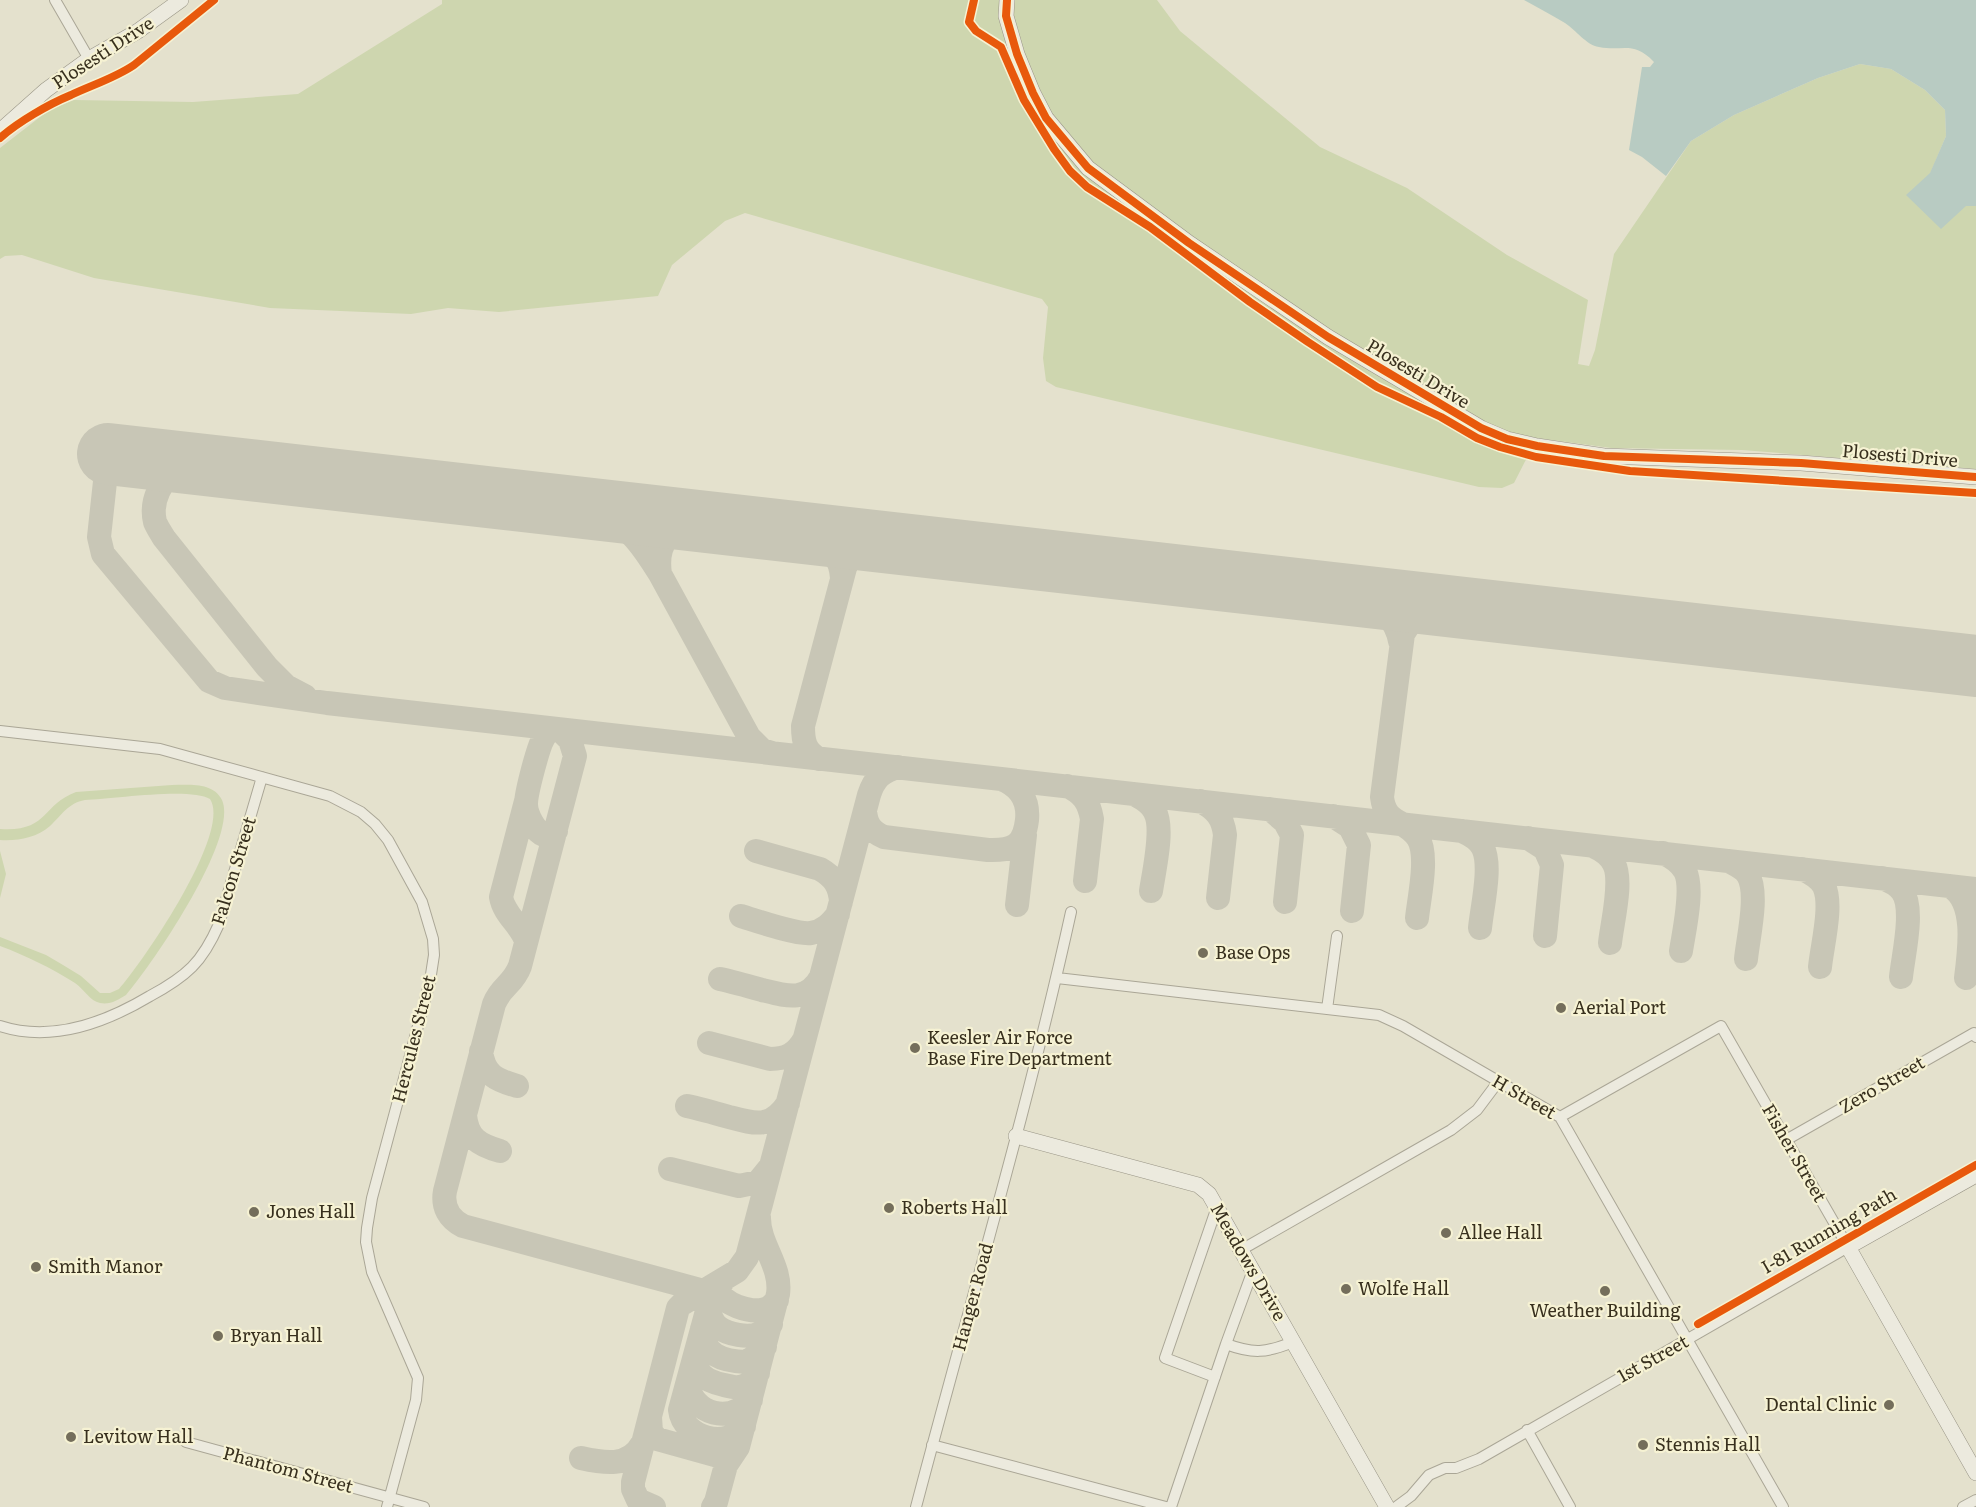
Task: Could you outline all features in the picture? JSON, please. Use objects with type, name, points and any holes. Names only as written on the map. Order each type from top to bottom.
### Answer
[{"type":"street","points":[[55,0],[88,59]]},
{"type":"street","name":"Plosesti Drive","points":[[0,131],[46,90],[88,59],[138,31],[181,0]]},
{"type":"street","name":"Plosesti Drive","points":[[1007,0],[1006,16],[1017,54],[1033,93],[1046,118],[1088,168],[1189,243],[1328,337],[1481,428],[1508,439],[1537,446],[1604,456],[1801,463],[1976,477]]},
{"type":"street","name":"Hercules Street","points":[[0,731],[160,749],[330,796],[361,812],[375,824],[388,840],[422,902],[433,939],[434,955],[430,981],[372,1198],[366,1242],[372,1272],[418,1378],[416,1400],[388,1502]]},
{"type":"street","name":"Falcon Street","points":[[0,1026],[38,1034],[83,1027],[117,1015],[174,981],[192,966],[208,946],[219,924],[262,777]]},
{"type":"street","name":"Hanger Road","points":[[916,1507],[1016,1136],[1057,978],[1071,912]]},
{"type":"street","points":[[1327,1009],[1337,936]]},
{"type":"street","name":"H Street","points":[[1057,978],[1380,1015],[1560,1117],[1783,1507]]},
{"type":"street","name":"Fisher Street","points":[[1560,1117],[1721,1026],[1976,1473]]},
{"type":"street","name":"Zero Street","points":[[1786,1140],[1974,1033],[1976,1037]]},
{"type":"street","points":[[1241,1250],[1451,1130],[1477,1110],[1498,1082]]},
{"type":"street","name":"Meadows Drive","points":[[1016,1136],[1198,1185],[1209,1194],[1387,1507]]},
{"type":"street","name":"1st Street","points":[[1396,1507],[1411,1496],[1429,1475],[1445,1468],[1470,1464],[1976,1175]]},
{"type":"street","points":[[1215,1377],[1165,1358],[1216,1207]]},
{"type":"street","points":[[1171,1507],[1253,1270]]},
{"type":"street","points":[[1226,1344],[1254,1352],[1266,1351],[1293,1342]]},
{"type":"street","points":[[1527,1430],[1570,1507]]},
{"type":"street","name":"Phantom Street","points":[[186,1442],[388,1502],[424,1507]]},
{"type":"street","points":[[932,1445],[1166,1507]]},
{"type":"street","points":[[1963,1507],[1976,1500]]},
{"type":"green space","points":[[442,0],[1157,0],[1180,31],[1320,147],[1407,188],[1507,255],[1588,300],[1578,364],[1589,366],[1595,350],[1614,254],[1691,141],[1734,115],[1818,78],[1860,64],[1891,69],[1925,90],[1945,110],[1946,136],[1930,174],[1907,195],[1976,206],[1976,469],[1742,450],[1611,448],[1537,438],[1514,483],[1502,488],[1479,487],[1056,387],[1046,381],[1043,358],[1048,307],[1042,299],[745,213],[725,221],[672,265],[658,296],[499,312],[448,308],[411,314],[270,308],[94,278],[22,255],[5,256],[0,259],[0,148],[49,110],[74,100],[193,102],[298,94],[442,4]]},
{"type":"green space","points":[[193,785],[213,790],[222,800],[224,818],[218,842],[190,900],[154,957],[126,995],[111,1003],[96,1002],[78,986],[48,967],[0,946],[0,937],[46,955],[81,976],[100,993],[110,993],[119,989],[164,926],[197,866],[208,839],[213,816],[210,799],[186,794],[169,794],[85,800],[70,807],[45,830],[33,836],[0,840],[0,829],[28,826],[65,797],[76,792]]},
{"type":"green space","points":[[0,851],[6,874],[0,898]]},
{"type":"shaded area","points":[[1524,0],[1976,0],[1976,206],[1966,206],[1941,229],[1906,195],[1930,173],[1946,136],[1945,110],[1925,90],[1891,69],[1860,64],[1818,78],[1734,115],[1691,141],[1666,176],[1629,150],[1642,67],[1650,67],[1654,62],[1647,55],[1634,49],[1594,46],[1565,23]]},
{"type":"taxiway","points":[[108,454],[99,537],[103,554],[209,681],[225,688],[327,703],[1976,889]]},
{"type":"taxiway","points":[[199,465],[180,469],[162,484],[154,506],[156,524],[164,538],[267,667],[286,686],[305,696]]},
{"type":"taxiway","points":[[596,508],[633,536],[660,574]]},
{"type":"taxiway","points":[[701,520],[674,532],[663,544],[660,552],[660,574],[749,737],[762,750],[772,753]]},
{"type":"taxiway","points":[[814,534],[837,558],[842,578]]},
{"type":"taxiway","points":[[819,759],[806,746],[803,726],[845,568],[855,549],[874,542]]},
{"type":"taxiway","points":[[1364,596],[1392,620],[1400,641]]},
{"type":"taxiway","points":[[1417,918],[1423,866],[1421,845],[1413,832],[1387,813],[1382,797],[1403,634],[1418,615],[1438,605]]},
{"type":"taxiway","points":[[553,729],[544,737],[535,761],[526,808],[537,830],[544,835],[556,831]]},
{"type":"taxiway","points":[[560,730],[570,740],[575,756],[520,966],[494,1004],[445,1191],[446,1207],[450,1216],[463,1226],[704,1291]]},
{"type":"taxiway","points":[[654,1507],[638,1500],[633,1489],[633,1482],[678,1308],[737,1271],[747,1257],[869,795],[879,776],[898,767]]},
{"type":"taxiway","points":[[865,810],[870,827],[884,837],[988,850],[1011,848],[1020,841],[1026,829],[1026,806],[1018,790],[1001,779]]},
{"type":"taxiway","points":[[1067,786],[1084,799],[1092,819],[1085,881]]},
{"type":"taxiway","points":[[1134,794],[1151,806],[1158,819],[1158,850],[1151,891]]},
{"type":"taxiway","points":[[526,801],[501,897],[505,909],[526,941]]},
{"type":"taxiway","points":[[1200,801],[1218,815],[1224,829],[1218,898]]},
{"type":"taxiway","points":[[1270,809],[1285,822],[1292,835],[1285,902]]},
{"type":"taxiway","points":[[1333,816],[1350,827],[1359,845],[1352,911]]},
{"type":"taxiway","points":[[1462,831],[1479,842],[1486,856],[1487,876],[1480,928]]},
{"type":"taxiway","points":[[1017,905],[1025,835]]},
{"type":"taxiway","points":[[1528,838],[1545,849],[1552,865],[1545,936]]},
{"type":"taxiway","points":[[1593,846],[1608,855],[1616,871],[1617,891],[1610,943]]},
{"type":"taxiway","points":[[756,851],[820,869],[835,882],[841,902]]},
{"type":"taxiway","points":[[1663,853],[1681,865],[1688,878],[1688,910],[1681,951]]},
{"type":"taxiway","points":[[1729,861],[1748,875],[1753,893],[1746,959]]},
{"type":"taxiway","points":[[1802,869],[1820,880],[1826,894],[1827,914],[1820,967]]},
{"type":"taxiway","points":[[1882,878],[1898,886],[1906,899],[1908,909],[1901,977]]},
{"type":"taxiway","points":[[1950,886],[1964,902],[1968,914],[1970,939],[1966,978]]},
{"type":"taxiway","points":[[741,916],[787,930],[811,933],[823,928],[838,914]]},
{"type":"taxiway","points":[[720,979],[795,996],[809,991],[821,977]]},
{"type":"taxiway","points":[[709,1043],[770,1059],[790,1055],[804,1040]]},
{"type":"taxiway","points":[[481,1051],[485,1066],[492,1075],[517,1086]]},
{"type":"taxiway","points":[[687,1106],[755,1123],[769,1121],[788,1103]]},
{"type":"taxiway","points":[[465,1115],[471,1135],[480,1143],[500,1151]]},
{"type":"taxiway","points":[[670,1169],[739,1186],[758,1182],[771,1166]]},
{"type":"taxiway","points":[[713,1507],[726,1465],[738,1447],[778,1294],[777,1274],[760,1228],[759,1218]]},
{"type":"taxiway","points":[[724,1279],[718,1289],[720,1294],[737,1307],[759,1310],[768,1308],[777,1300]]},
{"type":"taxiway","points":[[718,1283],[710,1300],[680,1410],[689,1428],[707,1438],[728,1438],[744,1426]]},
{"type":"taxiway","points":[[708,1305],[716,1325],[732,1334],[755,1335],[771,1324]]},
{"type":"taxiway","points":[[702,1329],[703,1338],[710,1351],[722,1358],[746,1362],[765,1347]]},
{"type":"taxiway","points":[[696,1352],[696,1365],[699,1371],[706,1378],[717,1383],[742,1387],[751,1382],[758,1373]]},
{"type":"taxiway","points":[[687,1384],[697,1403],[714,1413],[733,1412],[751,1400]]},
{"type":"taxiway","points":[[650,1417],[651,1432],[657,1439],[718,1456]]},
{"type":"taxiway","points":[[581,1458],[615,1462],[630,1457],[642,1444]]},
{"type":"runway","points":[[108,454],[1976,666]]},
{"type":"cycle path","points":[[0,138],[44,108],[127,70],[214,0]]},
{"type":"cycle path","points":[[974,0],[969,22],[976,31],[1001,47],[1024,100],[1054,149],[1070,171],[1087,187],[1150,227],[1250,302],[1377,387],[1441,417],[1477,438],[1536,457],[1630,471],[1976,493]]},
{"type":"cycle path","points":[[1007,0],[1006,16],[1017,54],[1033,93],[1046,118],[1088,168],[1189,243],[1328,337],[1481,428],[1507,439],[1537,446],[1604,456],[1801,463],[1976,477]]},
{"type":"cycle path","name":"I-81 Running Path","points":[[1698,1324],[1976,1165]]},
{"type":"place","name":"Base Ops","points":[[1203,953]]},
{"type":"place","name":"Aerial Port","points":[[1561,1008]]},
{"type":"place","name":"Keesler Air Force Base Fire Department","points":[[915,1048]]},
{"type":"place","name":"Roberts Hall","points":[[889,1208]]},
{"type":"place","name":"Jones Hall","points":[[254,1212]]},
{"type":"place","name":"Allee Hall","points":[[1446,1233]]},
{"type":"place","name":"Smith Manor","points":[[36,1267]]},
{"type":"place","name":"Wolfe Hall","points":[[1346,1289]]},
{"type":"place","name":"Weather Building","points":[[1605,1291]]},
{"type":"place","name":"Bryan Hall","points":[[218,1336]]},
{"type":"place","name":"Dental Clinic","points":[[1889,1405]]},
{"type":"place","name":"Levitow Hall","points":[[71,1437]]},
{"type":"place","name":"Stennis Hall","points":[[1643,1445]]}]
